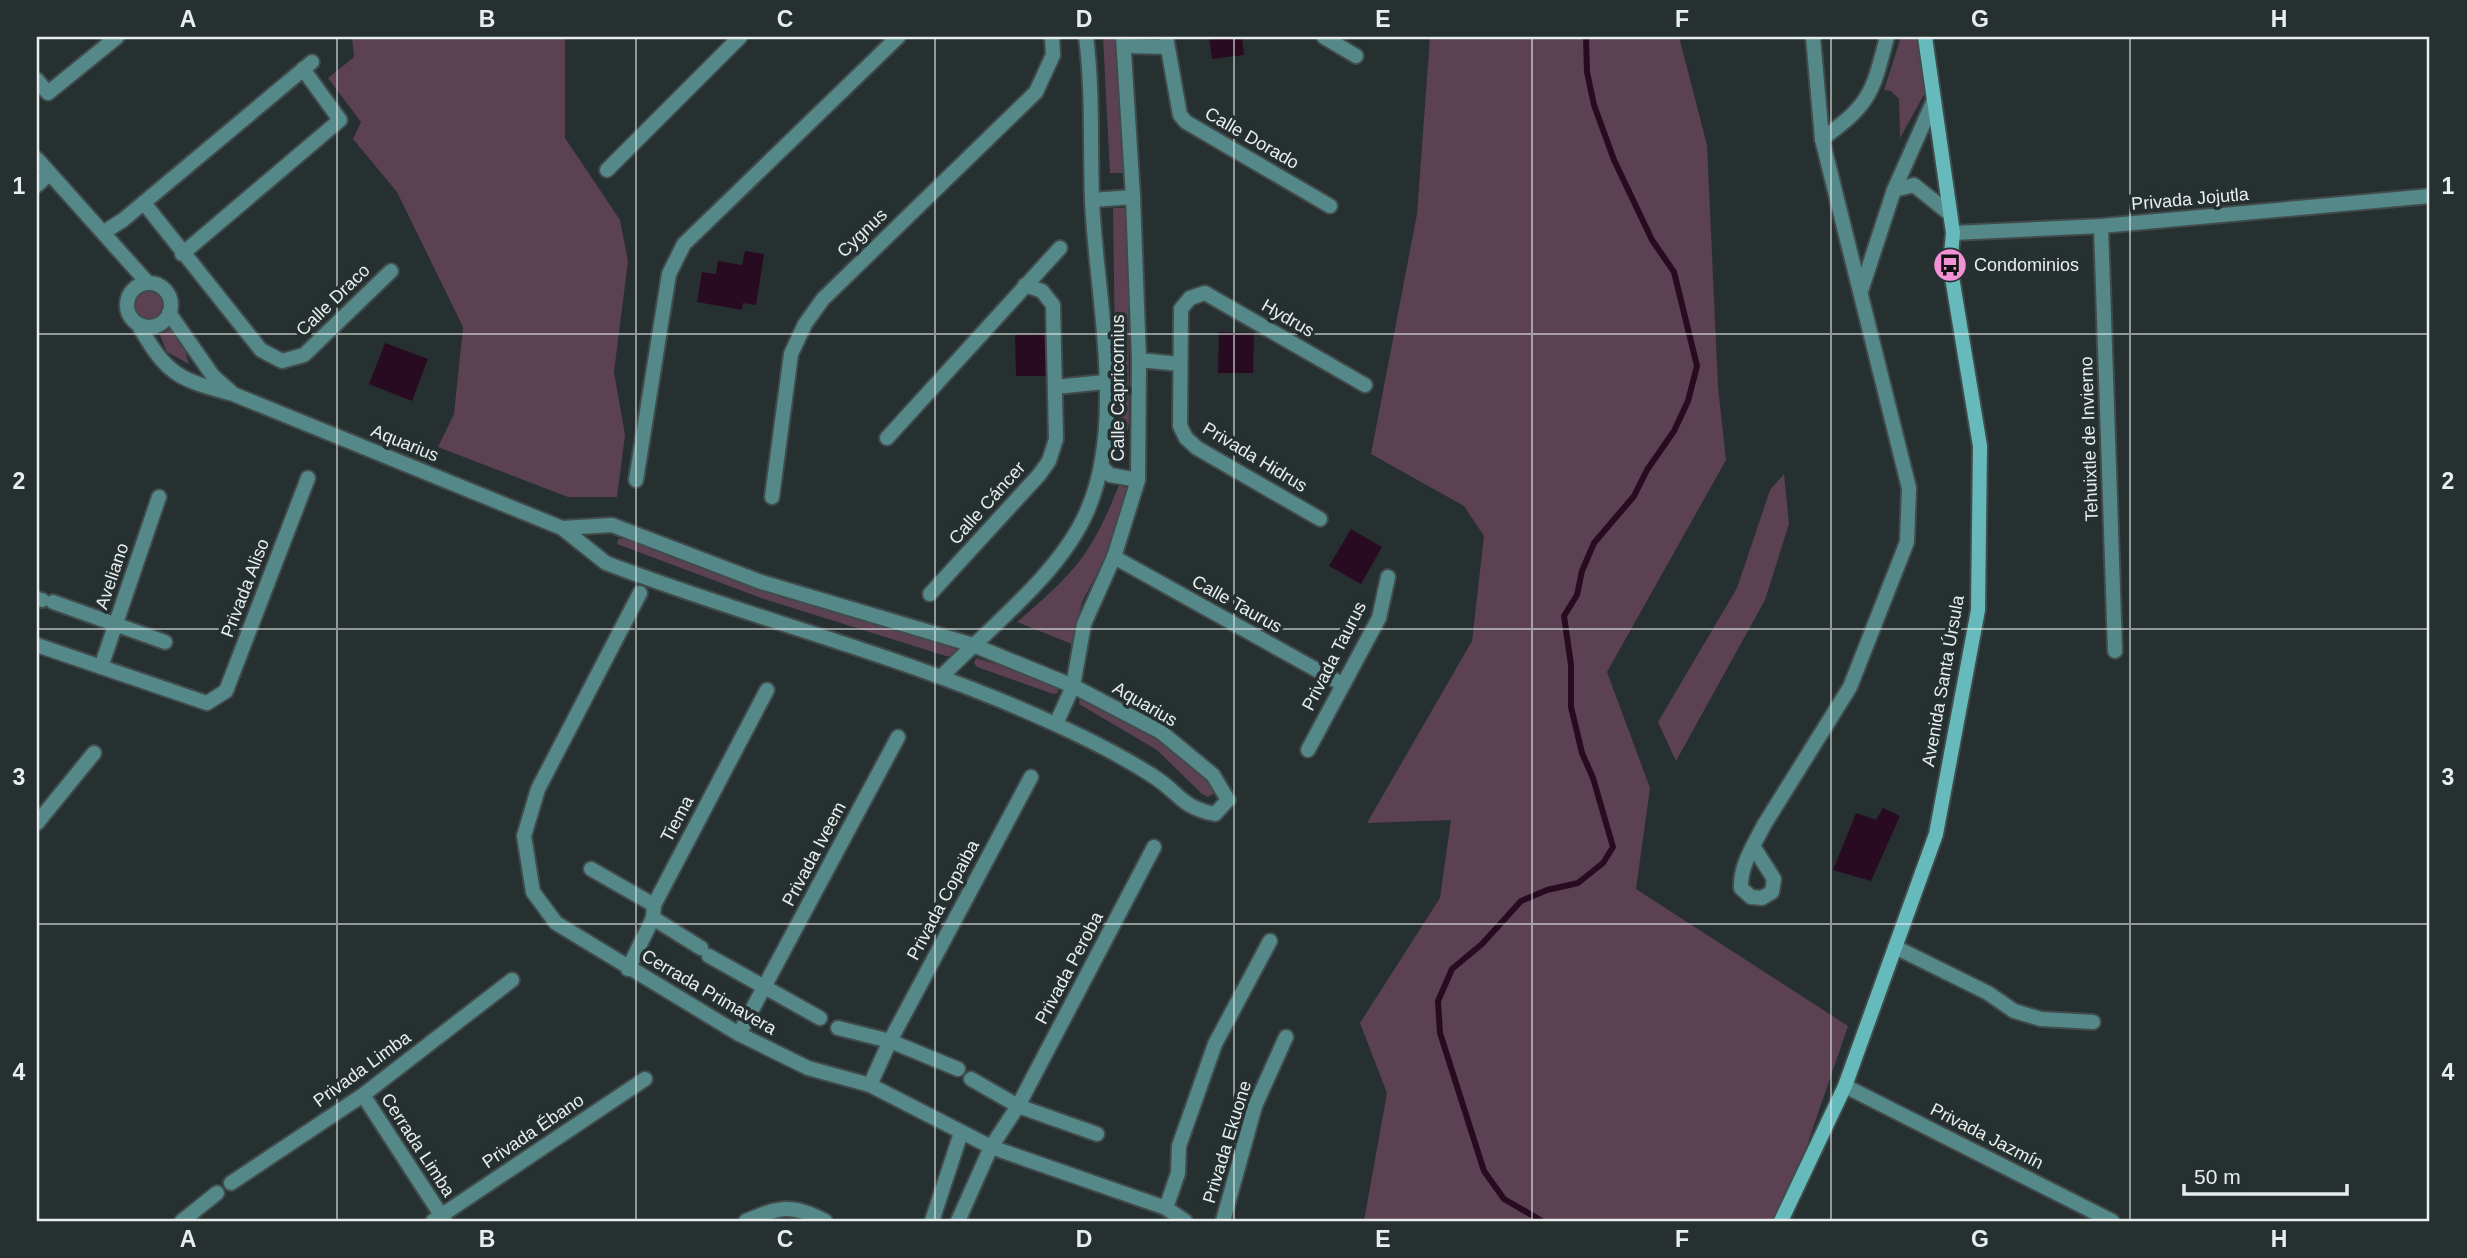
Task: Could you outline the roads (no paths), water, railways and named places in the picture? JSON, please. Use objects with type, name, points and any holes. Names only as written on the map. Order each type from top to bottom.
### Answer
[{"type":"street","points":[[37,80],[48,93],[117,37]]},
{"type":"street","points":[[607,170],[740,37]]},
{"type":"street","points":[[636,480],[669,274],[684,244],[898,37]]},
{"type":"street","name":"Cygnus","points":[[772,496],[791,354],[805,324],[823,299],[1036,92],[1053,55],[1052,37]]},
{"type":"street","name":"Calle Capricornius","points":[[942,676],[1052,566],[1087,512],[1103,468],[1105,382],[1092,200],[1091,76],[1086,37]]},
{"type":"street","points":[[1324,37],[1356,55]]},
{"type":"street","points":[[1753,846],[1850,687],[1907,542],[1909,488],[1822,139],[1813,37]]},
{"type":"street","points":[[1822,139],[1856,114],[1873,89],[1887,37]]},
{"type":"street","name":"Avenida Santa Úrsula","points":[[1781,1221],[1845,1086],[1936,834],[1978,610],[1980,446],[1950,265],[1953,233],[1925,37]]},
{"type":"street","name":"Calle Capricornius","points":[[1056,724],[1073,686],[1084,624],[1114,557],[1138,480],[1139,360],[1124,41]]},
{"type":"street","name":"Calle Dorado","points":[[1124,41],[1166,42],[1180,115],[1186,122],[1330,206]]},
{"type":"street","points":[[104,232],[144,203],[308,66],[340,120],[182,254]]},
{"type":"street","points":[[1861,293],[1894,190],[1934,100]]},
{"type":"street","name":"Aquarius","points":[[37,159],[147,282],[161,286],[166,292],[169,313],[213,376],[233,394]]},
{"type":"street","points":[[37,186],[49,174]]},
{"type":"street","points":[[1894,190],[1914,185],[1950,214]]},
{"type":"street","name":"Privada Jojutla","points":[[1953,233],[2101,226],[2430,196]]},
{"type":"street","points":[[1092,200],[1133,197]]},
{"type":"street","name":"Calle Draco","points":[[144,203],[261,350],[282,361],[303,355],[391,271]]},
{"type":"street","name":"Tehuixtle de Invierno","points":[[2101,226],[2115,651]]},
{"type":"street","points":[[887,438],[1060,248]]},
{"type":"street","name":"Aquarius","points":[[147,282],[134,288],[127,300],[128,314],[138,324],[158,359],[173,373],[194,384],[233,394],[562,528],[606,563],[942,676],[1056,724],[1156,777],[1194,810],[1215,814],[1228,800],[1213,775],[1161,732],[1073,686],[973,645],[761,582],[611,525],[562,528]]},
{"type":"street","name":"Calle Cáncer","points":[[930,594],[1049,461],[1056,439],[1053,305],[1042,291],[1025,285]]},
{"type":"street","name":"Hydrus","points":[[1190,298],[1205,293],[1365,385]]},
{"type":"street","name":"Privada Hidrus","points":[[1190,298],[1181,309],[1180,426],[1186,438],[1197,448],[1321,519]]},
{"type":"street","points":[[138,324],[152,326],[165,319],[169,313]]},
{"type":"street","points":[[1139,360],[1180,364]]},
{"type":"street","points":[[1055,387],[1105,382]]},
{"type":"street","points":[[1103,468],[1110,475],[1138,480]]},
{"type":"street","name":"Privada Aliso","points":[[101,667],[207,703],[226,691],[308,478]]},
{"type":"street","name":"Aveliano","points":[[101,667],[159,498]]},
{"type":"street","name":"Calle Taurus","points":[[1114,557],[1342,684]]},
{"type":"street","name":"Privada Taurus","points":[[1308,750],[1379,618],[1388,578]]},
{"type":"street","name":"Cerrada Primavera","points":[[640,593],[538,789],[524,836],[533,892],[556,923],[739,1034],[808,1068],[870,1085],[991,1147],[1166,1208],[1185,1221]]},
{"type":"street","points":[[44,600],[165,642]]},
{"type":"street","points":[[37,645],[101,667]]},
{"type":"street","name":"Tiema","points":[[628,969],[653,912],[767,690]]},
{"type":"street","name":"Privada Iveem","points":[[739,1034],[898,737]]},
{"type":"street","points":[[37,823],[94,753]]},
{"type":"street","name":"Privada Copaiba","points":[[870,1085],[890,1041],[1031,777]]},
{"type":"street","name":"Privada Peroba","points":[[958,1221],[991,1147],[1018,1106],[1154,847]]},
{"type":"street","points":[[590,869],[705,952],[764,989],[820,1018]]},
{"type":"street","points":[[1166,1208],[1178,1173],[1179,1146],[1215,1044],[1270,941]]},
{"type":"street","points":[[1895,947],[1988,993],[2014,1010],[2041,1019],[2092,1022]]},
{"type":"street","name":"Privada Limba","points":[[231,1183],[363,1095],[512,980]]},
{"type":"street","points":[[838,1028],[890,1041],[958,1069]]},
{"type":"street","name":"Privada Ekuone","points":[[1223,1221],[1255,1106],[1286,1037]]},
{"type":"street","name":"Privada Ébano","points":[[440,1219],[645,1079]]},
{"type":"street","points":[[971,1079],[1018,1106],[1097,1134]]},
{"type":"street","name":"Privada Jazmín","points":[[1845,1086],[2112,1221]]},
{"type":"street","name":"Cerrada Limba","points":[[363,1095],[440,1219]]},
{"type":"street","points":[[932,1221],[961,1133]]},
{"type":"street","points":[[182,1221],[217,1193]]},
{"type":"street","points":[[746,1221],[779,1207],[808,1212],[825,1221]]},
{"type":"waterway","points":[[1542,1221],[1504,1199],[1484,1171],[1440,1033],[1438,1001],[1452,969],[1482,944],[1521,901],[1547,890],[1578,883],[1603,863],[1613,847],[1593,778],[1582,753],[1571,707],[1571,665],[1564,616],[1577,595],[1582,571],[1594,543],[1634,496],[1647,470],[1674,431],[1688,401],[1697,366],[1674,272],[1652,240],[1614,160],[1594,105],[1587,72],[1586,37]]},
{"type":"place","name":"Condominios","points":[[1950,265]]}]
